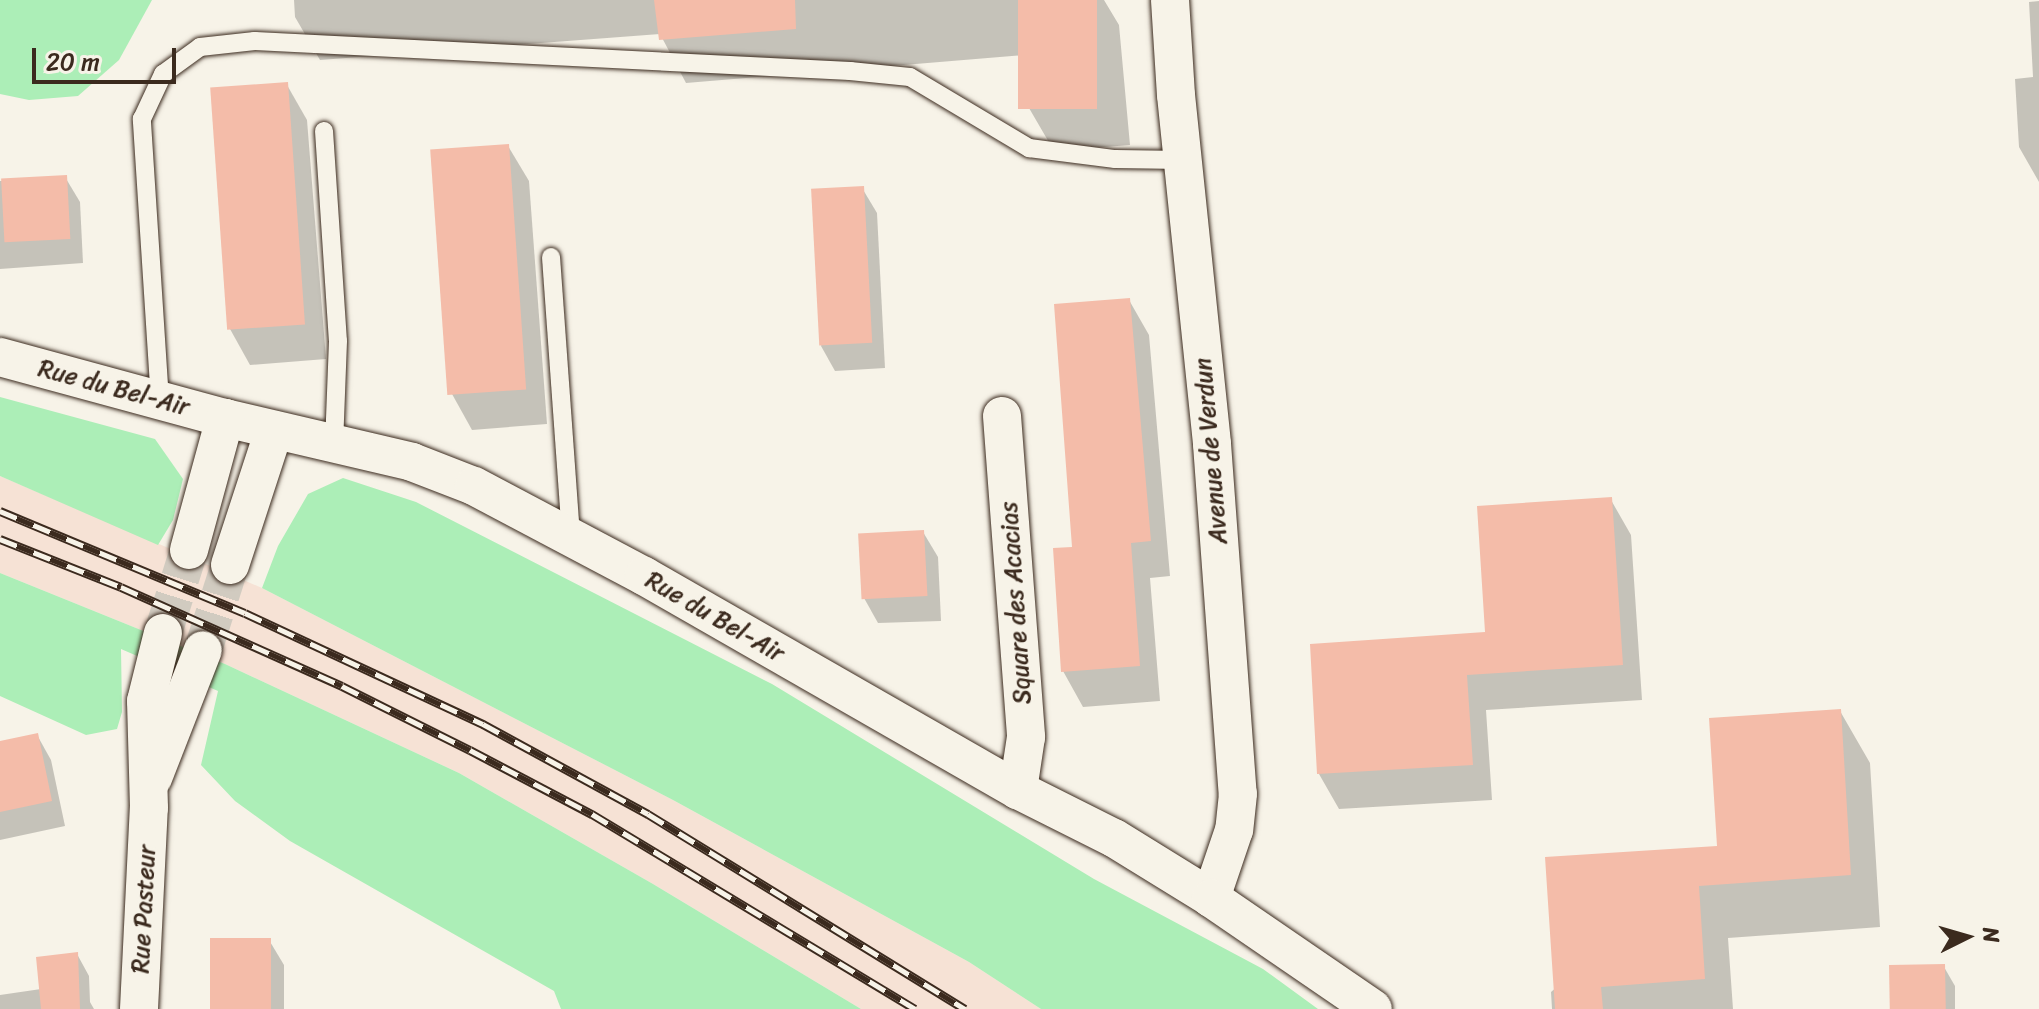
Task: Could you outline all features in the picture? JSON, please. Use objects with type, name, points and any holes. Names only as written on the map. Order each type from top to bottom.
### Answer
[{"type":"street","points":[[1170,0],[1184,0]]},
{"type":"street","name":"Avenue de Verdun","points":[[1170,0],[1212,444],[1238,794],[1234,830],[1211,898]]},
{"type":"street","name":"Rue du Bel-Air","points":[[0,357],[440,472],[533,515],[1018,790],[1114,838],[1211,898],[1373,1009]]},
{"type":"street","name":"Square des Acacias","points":[[1002,416],[1026,737],[1018,790]]},
{"type":"street","points":[[189,550],[225,418]]},
{"type":"street","points":[[230,565],[274,430]]},
{"type":"street","name":"Rue Pasteur","points":[[139,1009],[149,808],[146,701],[163,633]]},
{"type":"street","name":"Rue Pasteur","points":[[149,808],[161,750],[188,695],[203,650]]},
{"type":"lane","points":[[160,401],[142,119],[163,74],[200,47],[269,41],[850,71],[910,77],[1029,148],[1115,159],[1183,160]]},
{"type":"lane","points":[[324,131],[338,341],[334,443]]},
{"type":"lane","points":[[551,257],[571,537]]},
{"type":"shaded area","points":[[0,476],[262,588],[673,800],[969,962],[1041,1009],[861,1009],[653,884],[459,773],[225,664],[0,573]]},
{"type":"green space","points":[[0,0],[152,0],[119,60],[78,96],[29,100],[0,94]]},
{"type":"green space","points":[[0,397],[155,439],[183,479],[173,520],[158,545],[0,476]]},
{"type":"green space","points":[[343,478],[416,502],[772,684],[1094,879],[1263,969],[1318,1009],[1041,1009],[969,962],[673,800],[262,588],[278,546],[308,494]]},
{"type":"green space","points":[[0,573],[225,664],[459,773],[653,884],[861,1009],[561,1009],[554,991],[290,841],[235,801],[201,765],[218,691],[121,649],[122,712],[117,729],[86,735],[0,696]]},
{"type":"building","points":[[654,0],[795,0],[796,29],[659,40]]},
{"type":"building","points":[[1018,0],[1097,0],[1097,109],[1018,109]]},
{"type":"building","points":[[288,82],[305,324],[227,330],[210,87]]},
{"type":"building","points":[[509,144],[526,389],[447,395],[430,150]]},
{"type":"building","points":[[67,175],[70,239],[4,242],[1,178]]},
{"type":"building","points":[[864,186],[872,343],[819,346],[811,189]]},
{"type":"building","points":[[1130,298],[1151,541],[1131,543],[1140,666],[1061,672],[1053,548],[1072,547],[1054,304]]},
{"type":"building","points":[[1612,497],[1623,665],[1467,675],[1473,765],[1317,774],[1310,644],[1485,632],[1477,506]]},
{"type":"building","points":[[924,530],[927,596],[862,599],[858,533]]},
{"type":"building","points":[[1841,709],[1851,875],[1699,886],[1705,979],[1601,987],[1603,1009],[1555,1009],[1545,857],[1717,846],[1709,718]]},
{"type":"building","points":[[38,733],[52,801],[0,812],[0,741]]},
{"type":"building","points":[[210,938],[271,938],[271,1009],[210,1009]]},
{"type":"building","points":[[78,952],[80,1009],[41,1009],[36,957]]},
{"type":"building","points":[[1945,964],[1946,1009],[1890,1009],[1889,965]]},
{"type":"tunnel","points":[[163,633],[189,550]]},
{"type":"tunnel","points":[[203,650],[230,565]]},
{"type":"railway","points":[[0,511],[245,613],[483,724],[648,814],[965,1009]]},
{"type":"railway","points":[[0,539],[121,587],[342,686],[470,750],[592,814],[915,1009]]}]
